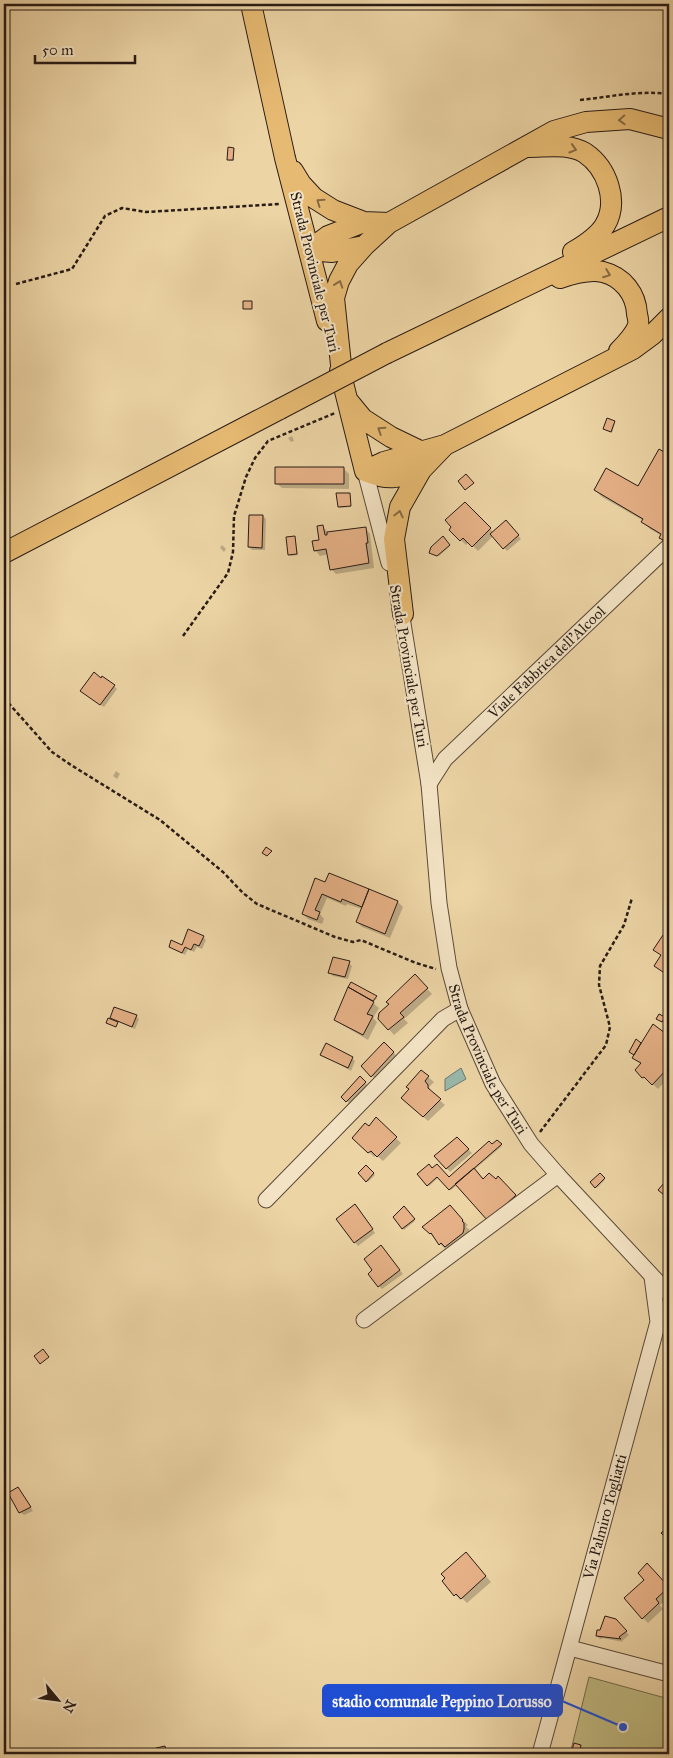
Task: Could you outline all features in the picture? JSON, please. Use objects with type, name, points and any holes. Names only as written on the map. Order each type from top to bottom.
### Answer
[{"type":"main road","name":"Strada Provinciale per Turi","points":[[252,4],[285,158],[366,471]]},
{"type":"main road","points":[[421,461],[392,438],[363,419],[347,397],[334,298],[339,281],[348,264],[389,223],[554,131],[586,122],[630,119],[669,130]]},
{"type":"main road","points":[[494,300],[592,241],[606,224],[612,202],[610,188],[604,174],[585,153],[567,146],[524,147]]},
{"type":"main road","points":[[285,158],[301,184],[314,198],[333,210],[364,222],[389,223]]},
{"type":"main road","points":[[4,553],[387,353],[669,217]]},
{"type":"main road","points":[[309,250],[328,236],[364,222]]},
{"type":"main road","points":[[309,250],[332,252],[364,246]]},
{"type":"main road","points":[[494,300],[568,275],[594,271],[604,272],[615,277],[630,289],[637,308],[638,324],[628,343],[610,359]]},
{"type":"main road","points":[[402,614],[394,539],[400,507],[421,461],[445,445],[610,359],[633,349],[652,335],[669,318]]},
{"type":"main road","points":[[366,471],[384,462],[421,461]]},
{"type":"street","name":"Strada Provinciale per Turi","points":[[366,471],[402,614],[429,784],[439,903],[449,968],[460,1009],[492,1084],[532,1144],[558,1176],[669,1294]]},
{"type":"street","name":"Viale Fabbrica dell'Alcool","points":[[429,784],[445,759],[669,546]]},
{"type":"street","points":[[266,1200],[442,1019],[460,1009]]},
{"type":"street","points":[[364,1320],[558,1176]]},
{"type":"street","name":"Via Palmiro Togliatti","points":[[540,1754],[664,1320],[652,1277]]},
{"type":"street","points":[[570,1648],[669,1674]]},
{"type":"path","points":[[580,100],[631,93],[669,94]]},
{"type":"path","points":[[16,284],[72,269],[105,216],[122,208],[146,212],[297,204]]},
{"type":"path","points":[[183,636],[228,573],[233,552],[234,516],[246,477],[255,458],[268,441],[347,397]]},
{"type":"path","points":[[4,698],[52,752],[160,820],[223,872],[243,893],[257,904],[335,937],[353,942],[361,940],[435,969],[449,968]]},
{"type":"path","points":[[532,1144],[606,1045],[610,1027],[598,985],[600,966],[624,925],[632,898]]},
{"type":"shaded area","points":[[461,1068],[466,1079],[445,1091],[445,1079]]},
{"type":"shaded area","points":[[589,1677],[669,1699],[669,1754],[570,1754]]},
{"type":"building","points":[[228,147],[234,148],[233,160],[227,160]]},
{"type":"building","points":[[243,301],[252,301],[252,309],[243,309]]},
{"type":"building","points":[[607,418],[615,421],[611,432],[603,429]]},
{"type":"building","points":[[659,449],[669,455],[669,536],[667,542],[659,538],[661,534],[641,522],[643,519],[594,490],[606,468],[638,486]]},
{"type":"building","points":[[275,467],[344,467],[344,484],[275,484]]},
{"type":"building","points":[[466,474],[474,483],[465,490],[458,481]]},
{"type":"building","points":[[336,493],[350,493],[351,506],[338,507]]},
{"type":"building","points":[[465,502],[491,528],[472,547],[463,538],[460,541],[449,530],[451,527],[445,520]]},
{"type":"building","points":[[249,515],[263,515],[262,548],[248,547]]},
{"type":"building","points":[[506,520],[519,535],[503,549],[490,534]]},
{"type":"building","points":[[323,525],[325,535],[327,535],[327,532],[366,527],[369,563],[330,570],[326,549],[314,551],[312,541],[319,540],[317,526]]},
{"type":"building","points":[[295,536],[297,554],[288,555],[286,537]]},
{"type":"building","points":[[443,536],[450,545],[437,556],[429,553],[431,547]]},
{"type":"building","points":[[94,672],[115,685],[100,705],[80,691]]},
{"type":"building","points":[[266,847],[272,851],[267,856],[262,853]]},
{"type":"building","points":[[329,873],[369,889],[362,907],[342,899],[341,902],[322,894],[315,910],[320,912],[317,920],[302,914],[315,878],[325,882]]},
{"type":"building","points":[[369,889],[398,901],[385,934],[356,922]]},
{"type":"building","points":[[188,929],[204,936],[199,946],[194,944],[191,950],[185,947],[182,953],[169,947],[171,940],[182,945]]},
{"type":"building","points":[[663,935],[669,940],[669,976],[654,966],[661,955],[653,950]]},
{"type":"building","points":[[333,957],[350,961],[345,977],[328,973]]},
{"type":"building","points":[[415,974],[428,988],[400,1013],[404,1017],[388,1030],[378,1019],[379,1013],[389,1004],[386,1002]]},
{"type":"building","points":[[351,982],[377,996],[373,1001],[348,987]]},
{"type":"building","points":[[348,987],[374,1002],[367,1014],[373,1016],[363,1035],[334,1020]]},
{"type":"building","points":[[114,1007],[137,1015],[132,1027],[110,1018]]},
{"type":"building","points":[[659,1014],[665,1017],[662,1022],[656,1019]]},
{"type":"building","points":[[108,1018],[118,1022],[116,1027],[106,1023]]},
{"type":"building","points":[[653,1024],[669,1036],[669,1047],[667,1043],[663,1048],[669,1057],[669,1067],[652,1085],[635,1070],[641,1063],[632,1058]]},
{"type":"building","points":[[636,1039],[641,1043],[634,1055],[629,1052]]},
{"type":"building","points":[[384,1042],[394,1052],[371,1077],[361,1066]]},
{"type":"building","points":[[326,1043],[353,1057],[348,1068],[320,1055]]},
{"type":"building","points":[[421,1070],[429,1076],[425,1081],[428,1088],[441,1099],[423,1117],[401,1098],[409,1089],[406,1087]]},
{"type":"building","points":[[360,1076],[366,1082],[346,1102],[341,1097]]},
{"type":"building","points":[[376,1117],[397,1137],[377,1157],[371,1151],[368,1153],[352,1138],[365,1123],[369,1126]]},
{"type":"building","points":[[457,1137],[469,1149],[446,1169],[434,1156]]},
{"type":"building","points":[[497,1140],[502,1144],[449,1190],[437,1177],[427,1186],[417,1174],[429,1164],[432,1168],[437,1164],[449,1177],[489,1141],[492,1144]]},
{"type":"building","points":[[366,1165],[374,1173],[366,1182],[358,1173]]},
{"type":"building","points":[[474,1168],[483,1179],[489,1173],[496,1179],[498,1176],[516,1195],[488,1221],[455,1184]]},
{"type":"building","points":[[600,1173],[605,1178],[595,1188],[590,1182]]},
{"type":"building","points":[[665,1182],[669,1186],[669,1190],[664,1195],[658,1190]]},
{"type":"building","points":[[355,1204],[373,1229],[354,1243],[336,1219]]},
{"type":"building","points":[[450,1205],[463,1220],[464,1229],[463,1233],[445,1247],[441,1243],[439,1245],[431,1233],[422,1227]]},
{"type":"building","points":[[404,1206],[415,1219],[402,1229],[393,1217]]},
{"type":"building","points":[[381,1245],[400,1270],[378,1287],[368,1274],[372,1270],[364,1259]]},
{"type":"building","points":[[43,1349],[49,1357],[40,1364],[34,1356]]},
{"type":"building","points":[[18,1487],[31,1507],[19,1513],[8,1493]]},
{"type":"building","points":[[669,1526],[669,1534],[665,1537],[661,1533]]},
{"type":"building","points":[[466,1552],[486,1576],[461,1599],[456,1594],[454,1596],[442,1581],[445,1578],[441,1574]]},
{"type":"building","points":[[647,1563],[669,1587],[656,1599],[659,1603],[642,1619],[624,1598],[644,1580],[638,1573]]},
{"type":"building","points":[[605,1616],[616,1619],[627,1631],[619,1637],[621,1639],[596,1636],[597,1630],[600,1630]]},
{"type":"building","points":[[574,1743],[581,1745],[579,1754],[571,1754]]},
{"type":"building","points":[[165,1746],[167,1754],[158,1754],[156,1748]]},
{"type":"place","name":"stadio comunale Peppino Lorusso","points":[[623,1727]]}]
